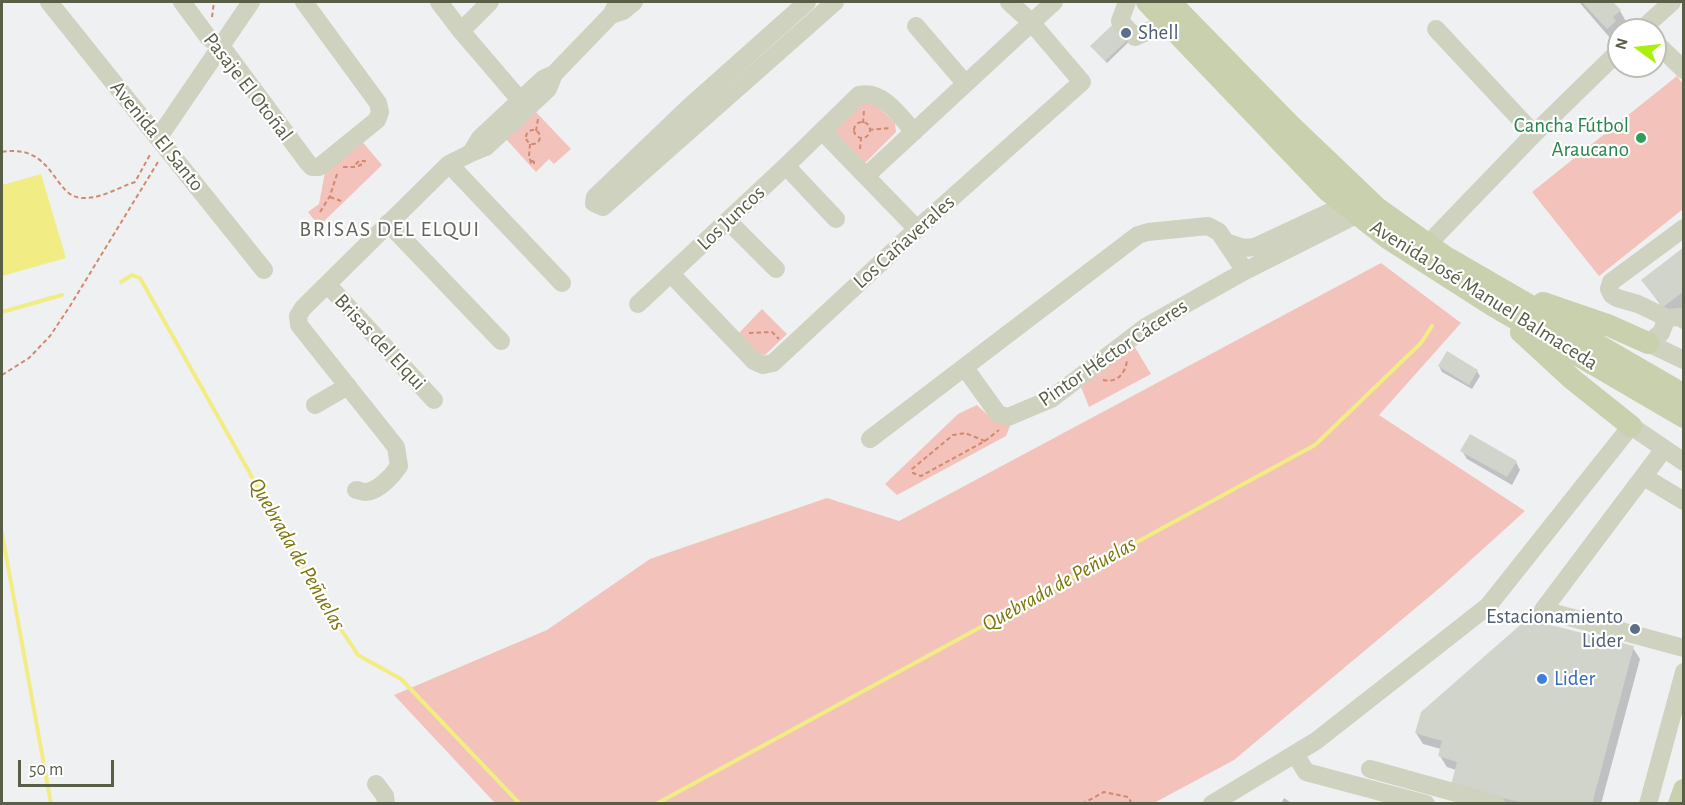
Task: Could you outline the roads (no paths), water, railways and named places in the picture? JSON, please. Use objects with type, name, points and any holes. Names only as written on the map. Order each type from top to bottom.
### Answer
[{"type":"main road","name":"Avenida José Manuel Balmaceda","points":[[1147,2],[1169,12],[1377,208],[1498,298],[1683,417]]},
{"type":"main road","name":"Avenida José Manuel Balmaceda","points":[[1169,12],[1327,190],[1415,257],[1683,395]]},
{"type":"main road","points":[[1498,298],[1550,305],[1600,322],[1665,328]]},
{"type":"main road","points":[[1498,298],[1572,379],[1631,426]]},
{"type":"street","name":"Avenida El Santo","points":[[49,2],[264,270]]},
{"type":"street","name":"Pasaje El Otoñal","points":[[182,2],[208,37],[222,47],[312,167],[330,163],[376,120],[380,112],[378,103],[304,2]]},
{"type":"street","points":[[163,143],[252,2]]},
{"type":"street","points":[[439,2],[520,100]]},
{"type":"street","points":[[461,31],[490,2]]},
{"type":"street","name":"Brisas del Elqui","points":[[348,386],[299,325],[298,316],[303,308],[449,164],[486,147],[548,89],[554,74],[615,8],[623,11],[634,2]]},
{"type":"street","points":[[807,2],[771,34],[694,115],[603,207],[594,202],[595,197],[694,115],[783,48],[835,2]]},
{"type":"street","points":[[1009,2],[1031,22]]},
{"type":"street","points":[[866,176],[1054,2]]},
{"type":"street","points":[[1127,2],[1120,21],[1135,37],[1169,12]]},
{"type":"street","points":[[1654,18],[1670,4]]},
{"type":"street","points":[[1663,18],[1670,4]]},
{"type":"street","name":"Los Cañaverales","points":[[671,274],[754,360],[763,365],[773,363],[917,229],[1082,82],[1031,22]]},
{"type":"street","points":[[916,26],[966,83]]},
{"type":"street","points":[[1436,29],[1534,134]]},
{"type":"street","points":[[771,34],[783,48]]},
{"type":"street","points":[[1667,54],[1683,70]]},
{"type":"street","points":[[1427,245],[1534,134],[1607,63]]},
{"type":"street","name":"Brisas del Elqui","points":[[471,153],[480,138],[543,79],[554,74]]},
{"type":"street","name":"Los Juncos","points":[[639,304],[859,95],[867,93],[886,101],[914,132]]},
{"type":"street","points":[[822,131],[917,229]]},
{"type":"street","points":[[449,164],[562,282]]},
{"type":"street","points":[[786,166],[836,219]]},
{"type":"street","points":[[1226,242],[1244,248],[1255,248],[1352,210]]},
{"type":"street","name":"Pintor Héctor Cáceres","points":[[964,368],[998,414],[1008,417],[1051,399],[1147,326],[1352,210]]},
{"type":"street","points":[[728,221],[776,270]]},
{"type":"street","points":[[388,223],[501,341]]},
{"type":"street","points":[[870,439],[1137,235],[1208,226],[1219,232],[1245,271]]},
{"type":"street","points":[[1683,228],[1610,285],[1610,292],[1617,297],[1638,304],[1665,328],[1683,360]]},
{"type":"street","name":"Brisas del Elqui","points":[[327,284],[434,400]]},
{"type":"street","points":[[1665,328],[1668,340],[1683,347]]},
{"type":"street","points":[[315,405],[348,386],[396,447],[399,466],[394,474],[375,489],[366,492],[356,490]]},
{"type":"street","points":[[1212,804],[1316,741],[1488,606],[1631,426],[1683,462]]},
{"type":"street","points":[[1664,450],[1543,610],[1683,648]]},
{"type":"street","points":[[1644,477],[1683,501]]},
{"type":"street","points":[[1648,804],[1683,672]]},
{"type":"street","points":[[1295,754],[1306,772],[1426,804]]},
{"type":"street","points":[[1370,769],[1496,804]]},
{"type":"street","points":[[376,784],[385,796],[386,804]]},
{"type":"waterway","name":"Quebrada de Peñuelas","points":[[121,282],[132,275],[140,278],[319,596],[358,655],[401,679],[520,804]]},
{"type":"waterway","points":[[2,312],[62,295]]},
{"type":"waterway","name":"Quebrada de Peñuelas","points":[[656,804],[1315,445],[1421,343],[1432,326]]},
{"type":"waterway","points":[[2,533],[51,804]]},
{"type":"place","name":"Shell","points":[[1126,33]]},
{"type":"place","name":"Cancha Fútbol Araucano","points":[[1641,138]]},
{"type":"place","name":"Estacionamiento Lider","points":[[1635,629]]},
{"type":"place","name":"Lider","points":[[1542,679]]},
{"type":"district","name":"BRISAS DEL ELQUI","points":[[390,229]]}]
